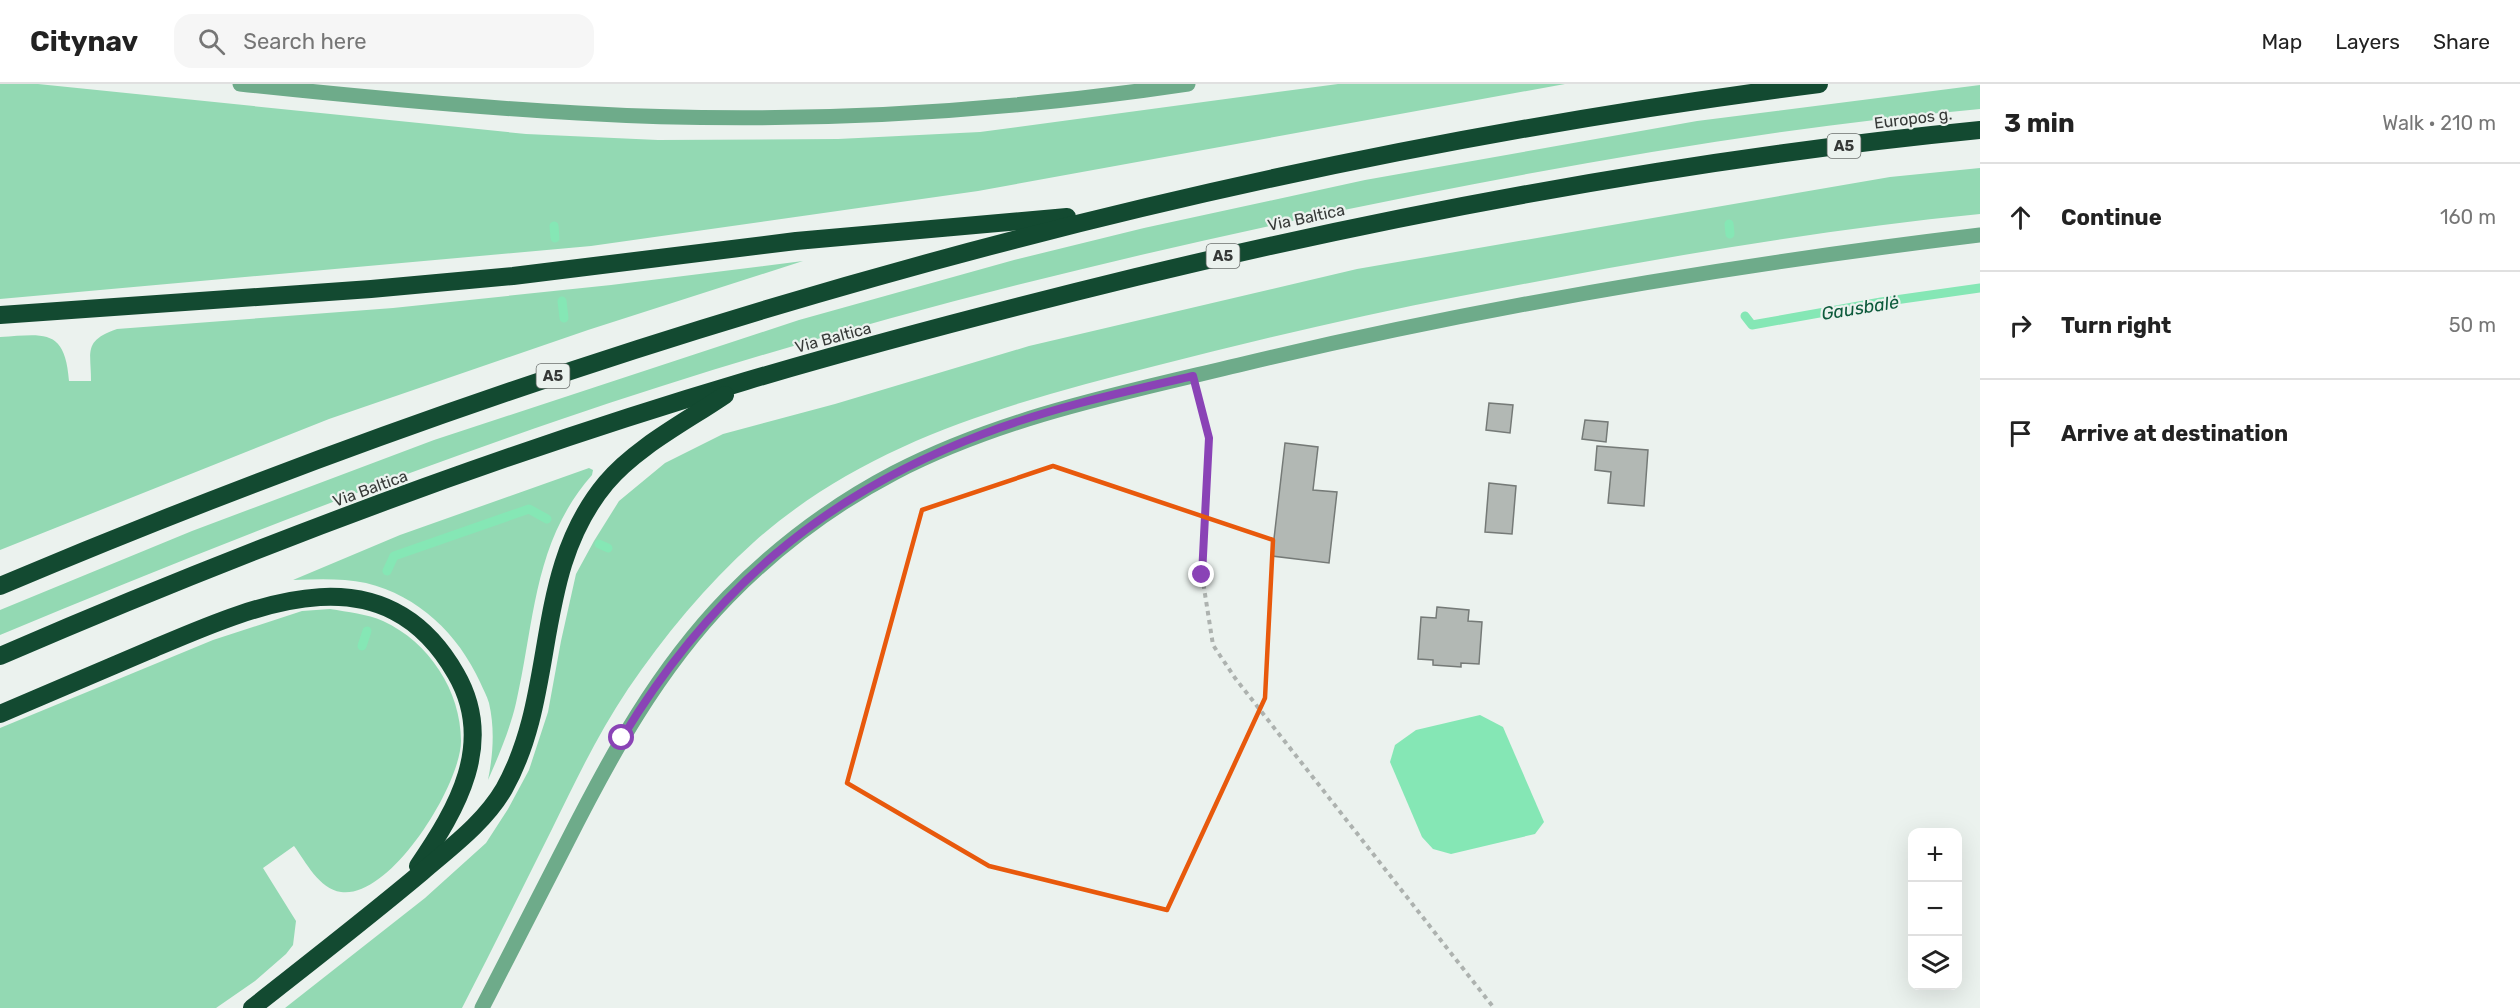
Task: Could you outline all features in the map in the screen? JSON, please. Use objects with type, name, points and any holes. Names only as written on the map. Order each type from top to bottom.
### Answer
[{"type":"highway","name":"A5","points":[[0,586],[212,500],[505,392],[657,341],[953,255],[1122,212],[1320,168],[1530,127],[1820,84]]},
{"type":"highway","name":"Europos g.","points":[[1709,163],[1980,130]]},
{"type":"highway","name":"Via Baltica","points":[[0,656],[364,511],[534,450],[744,382],[1028,303],[1262,247],[1524,194],[1709,163]]},
{"type":"highway","points":[[0,315],[229,300],[478,279],[655,260],[796,241],[1122,212]]},
{"type":"highway","points":[[252,1008],[477,825],[503,790],[520,753],[533,714],[554,592],[562,563],[573,534],[588,507],[607,482],[632,458],[744,382]]},
{"type":"highway","points":[[0,714],[200,629],[271,604],[321,596],[338,597],[370,603],[393,612],[414,624],[433,641],[448,660],[460,681],[472,729],[472,753],[467,776],[456,806],[406,885]]},
{"type":"street","points":[[240,84],[580,114],[771,117],[983,107],[1188,84]]},
{"type":"street","points":[[482,1008],[588,800],[640,708],[680,651],[703,624],[778,550],[863,491],[893,474],[985,433],[1071,406],[1369,335],[1571,295],[1775,261],[1980,235]]},
{"type":"path","points":[[1193,376],[1209,438],[1202,575],[1212,645],[1235,678],[1494,1008]]},
{"type":"highlighted area","points":[[1053,466],[1273,540],[1265,698],[1167,910],[989,866],[847,783],[922,510]]},
{"type":"shaded area","points":[[0,84],[38,84],[526,134],[658,140],[838,139],[980,132],[1338,84],[1565,84],[978,191],[591,246],[0,299]]},
{"type":"shaded area","points":[[1980,85],[1980,109],[1839,124],[1698,144],[1488,181],[1201,241],[985,293],[878,322],[665,385],[488,445],[278,523],[0,635],[0,610],[192,531],[434,440],[799,320],[1014,260],[1144,228],[1365,180],[1697,121]]},
{"type":"shaded area","points":[[1980,168],[1980,214],[1850,229],[1719,249],[1525,284],[1346,320],[1193,356],[1048,395],[995,411],[893,451],[845,477],[798,507],[754,542],[703,593],[656,650],[617,705],[579,774],[462,1008],[285,1008],[425,898],[486,843],[529,770],[548,712],[576,574],[594,541],[619,501],[665,463],[723,434],[835,404],[1029,346],[1357,269],[1890,177]]},
{"type":"shaded area","points":[[803,261],[588,330],[329,419],[0,550],[0,337],[29,335],[50,338],[63,351],[69,381],[91,381],[91,348],[99,338],[117,329],[393,308],[611,285]]},
{"type":"shaded area","points":[[589,468],[593,470],[592,475],[558,527],[547,555],[539,583],[514,713],[488,780],[493,742],[489,703],[471,664],[435,619],[403,597],[366,583],[348,580],[293,580],[400,535]]},
{"type":"shaded area","points":[[330,609],[370,617],[400,630],[428,655],[439,670],[455,704],[460,722],[461,741],[458,760],[436,810],[401,859],[381,877],[361,889],[341,892],[326,886],[308,867],[294,846],[263,868],[296,921],[293,945],[255,981],[216,1008],[0,1008],[0,728],[213,640],[302,611]]},
{"type":"shaded area","points":[[1480,715],[1503,727],[1544,822],[1535,834],[1451,854],[1433,849],[1422,837],[1390,762],[1395,745],[1416,730]]},
{"type":"building","points":[[1489,403],[1513,405],[1510,433],[1486,430]]},
{"type":"building","points":[[1585,420],[1608,422],[1606,442],[1582,439]]},
{"type":"building","points":[[1285,443],[1318,447],[1313,490],[1337,492],[1329,563],[1272,556]]},
{"type":"building","points":[[1597,446],[1648,450],[1644,506],[1608,503],[1611,472],[1595,470]]},
{"type":"building","points":[[1489,483],[1516,486],[1512,534],[1485,532]]},
{"type":"building","points":[[1437,607],[1469,610],[1468,621],[1482,622],[1479,664],[1461,663],[1461,667],[1433,665],[1433,660],[1418,659],[1421,617],[1436,618]]},
{"type":"waterway","name":"Gausbalė","points":[[1729,224],[1730,234]]},
{"type":"waterway","points":[[554,226],[555,238]]},
{"type":"waterway","name":"Gausbalė","points":[[1745,316],[1752,325],[1881,302],[1980,288]]},
{"type":"waterway","points":[[562,301],[564,318]]},
{"type":"waterway","points":[[387,571],[394,556],[529,509],[547,519]]},
{"type":"waterway","points":[[599,544],[608,548]]},
{"type":"waterway","points":[[362,646],[367,631]]},
{"type":"route","points":[[622,738],[680,651],[727,598],[778,550],[834,509],[893,474],[985,433],[1071,406],[1193,376],[1209,438],[1202,575]]}]
